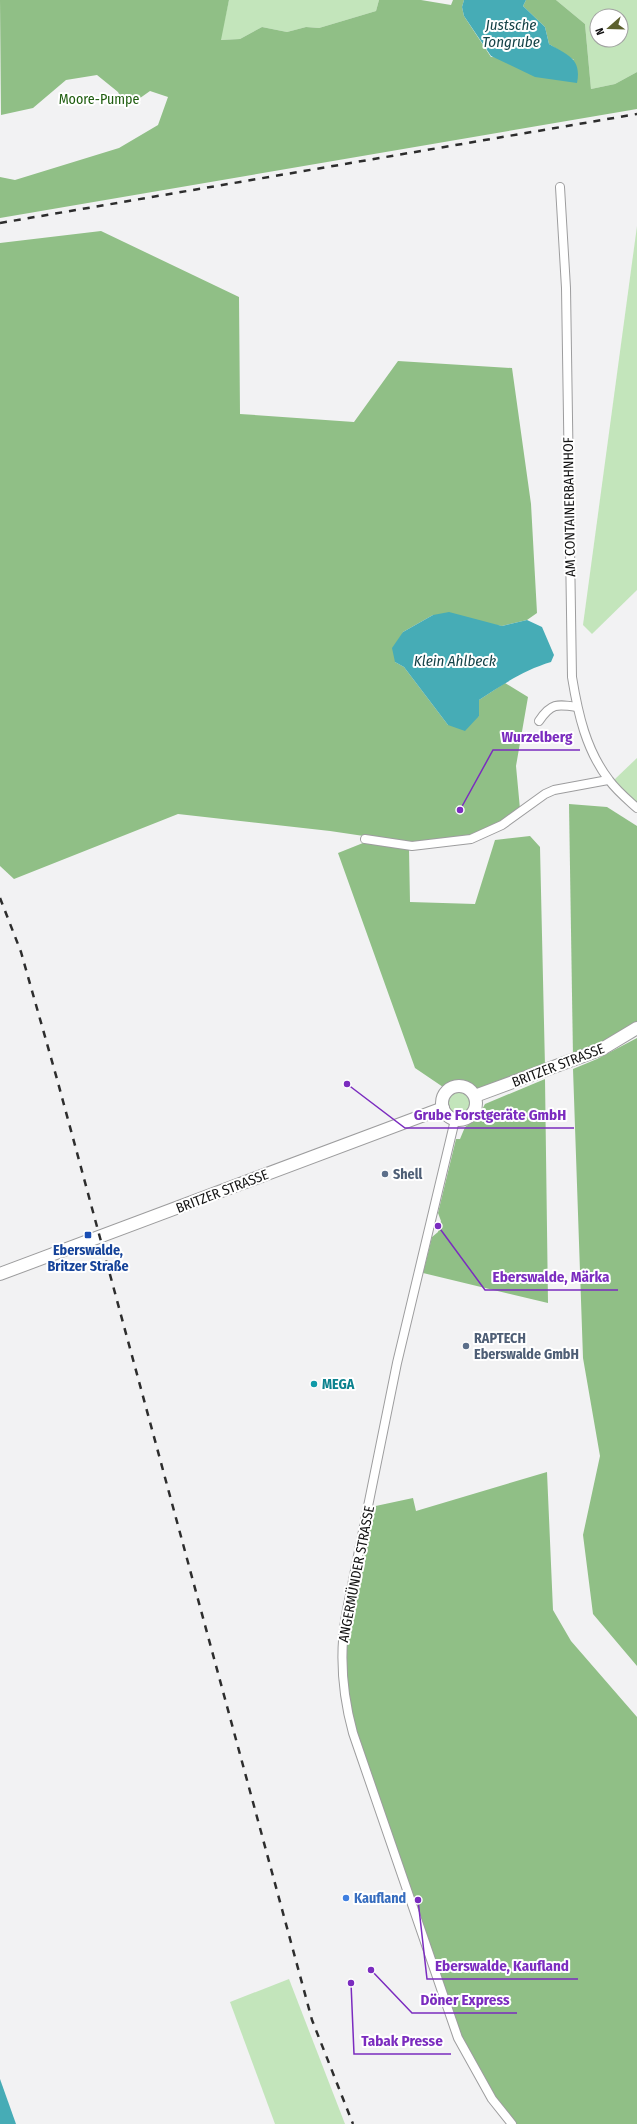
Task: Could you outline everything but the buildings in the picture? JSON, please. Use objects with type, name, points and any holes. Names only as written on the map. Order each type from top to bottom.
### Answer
[{"type":"main road","name":"BRITZER STRASSE","points":[[475,1096],[602,1049],[637,1028]]},
{"type":"main road","points":[[452,1087],[466,1087],[475,1096],[476,1107],[470,1116],[460,1120],[455,1120],[448,1115],[443,1108],[443,1097],[452,1087]]},
{"type":"main road","name":"BRITZER STRASSE","points":[[0,1274],[443,1108]]},
{"type":"street","name":"AM CONTAINERBAHNHOF","points":[[560,187],[566,288],[572,677],[577,707],[587,742],[608,780],[637,808]]},
{"type":"street","points":[[539,721],[546,710],[557,704],[577,707]]},
{"type":"street","points":[[364,839],[412,846],[471,839],[502,825],[545,794],[608,780]]},
{"type":"street","name":"ANGERMÜNDER STRASSE","points":[[455,1120],[397,1363],[342,1639],[342,1675],[344,1694],[353,1733],[458,2038],[492,2099],[512,2124]]},
{"type":"green space","name":"Moore-Pumpe","points":[[0,0],[229,0],[221,40],[240,39],[262,27],[287,32],[306,27],[319,28],[376,11],[379,0],[421,0],[451,5],[453,0],[464,0],[462,7],[464,16],[491,57],[574,60],[549,44],[545,27],[523,6],[526,0],[556,0],[585,24],[591,89],[615,84],[637,72],[637,109],[0,218],[0,177],[15,180],[119,148],[158,125],[168,97],[150,91],[126,108],[118,92],[97,75],[66,80],[33,108],[1,115]]},
{"type":"green space","points":[[229,0],[379,0],[376,11],[319,28],[306,27],[287,32],[262,27],[240,39],[220,40]]},
{"type":"green space","points":[[556,0],[637,0],[637,72],[615,84],[591,89],[585,24]]},
{"type":"green space","points":[[637,226],[637,590],[592,634],[583,625]]},
{"type":"green space","points":[[101,231],[239,297],[240,414],[354,422],[398,361],[512,368],[531,504],[537,613],[527,620],[502,626],[433,615],[403,632],[395,662],[404,667],[448,725],[479,716],[479,700],[505,683],[528,697],[516,766],[520,809],[499,823],[471,835],[411,843],[330,831],[178,814],[14,879],[0,866],[0,243]]},
{"type":"green space","points":[[637,758],[637,803],[614,780]]},
{"type":"green space","points":[[569,804],[607,807],[637,826],[637,1023],[615,1039],[573,1057]]},
{"type":"green space","points":[[530,836],[540,847],[545,1067],[480,1089],[459,1083],[443,1087],[415,1068],[338,853],[363,843],[409,849],[410,902],[475,904],[495,840]]},
{"type":"green space","points":[[637,1038],[637,1666],[593,1614],[583,1535],[600,1456],[583,1358],[573,1069],[597,1059]]},
{"type":"green space","points":[[545,1079],[548,1303],[423,1273],[432,1237],[438,1232],[441,1221],[438,1213],[456,1139],[460,1139],[465,1127],[477,1119],[485,1104]]},
{"type":"green space","points":[[459,1091],[467,1095],[471,1103],[467,1111],[459,1115],[451,1111],[447,1103],[451,1095]]},
{"type":"green space","points":[[547,1472],[553,1610],[571,1641],[637,1717],[637,2124],[511,2124],[458,2038],[353,1733],[342,1639],[371,1507],[413,1498],[416,1511]]},
{"type":"green space","points":[[289,1979],[345,2124],[275,2124],[230,2002]]},
{"type":"water","name":"Justsche Tongrube","points":[[464,0],[526,0],[523,6],[545,27],[549,44],[572,58],[577,68],[577,83],[535,77],[491,56],[464,16],[462,7]]},
{"type":"water","name":"Klein Ahlbeck","points":[[449,612],[502,626],[527,620],[542,627],[554,655],[551,662],[522,674],[479,700],[479,716],[465,731],[448,725],[404,667],[395,662],[392,648],[403,632],[433,615]]},
{"type":"water","points":[[0,2079],[16,2124],[0,2124]]},
{"type":"railway","points":[[0,223],[637,114]]},
{"type":"railway","points":[[0,898],[21,952],[57,1079],[312,2020],[353,2124]]},
{"type":"place","name":"Wurzelberg","points":[[460,810]]},
{"type":"place","name":"Grube Forstgeräte GmbH","points":[[347,1084]]},
{"type":"place","name":"Shell","points":[[385,1174]]},
{"type":"place","name":"Eberswalde, Märka","points":[[438,1226]]},
{"type":"place","name":"Eberswalde, Britzer Straße","points":[[88,1235]]},
{"type":"place","name":"RAPTECH Eberswalde GmbH","points":[[466,1346]]},
{"type":"place","name":"MEGA","points":[[314,1384]]},
{"type":"place","name":"Kaufland","points":[[346,1898]]},
{"type":"place","name":"Eberswalde, Kaufland","points":[[418,1900]]},
{"type":"place","name":"Döner Express","points":[[371,1970]]},
{"type":"place","name":"Tabak Presse","points":[[351,1983]]}]
